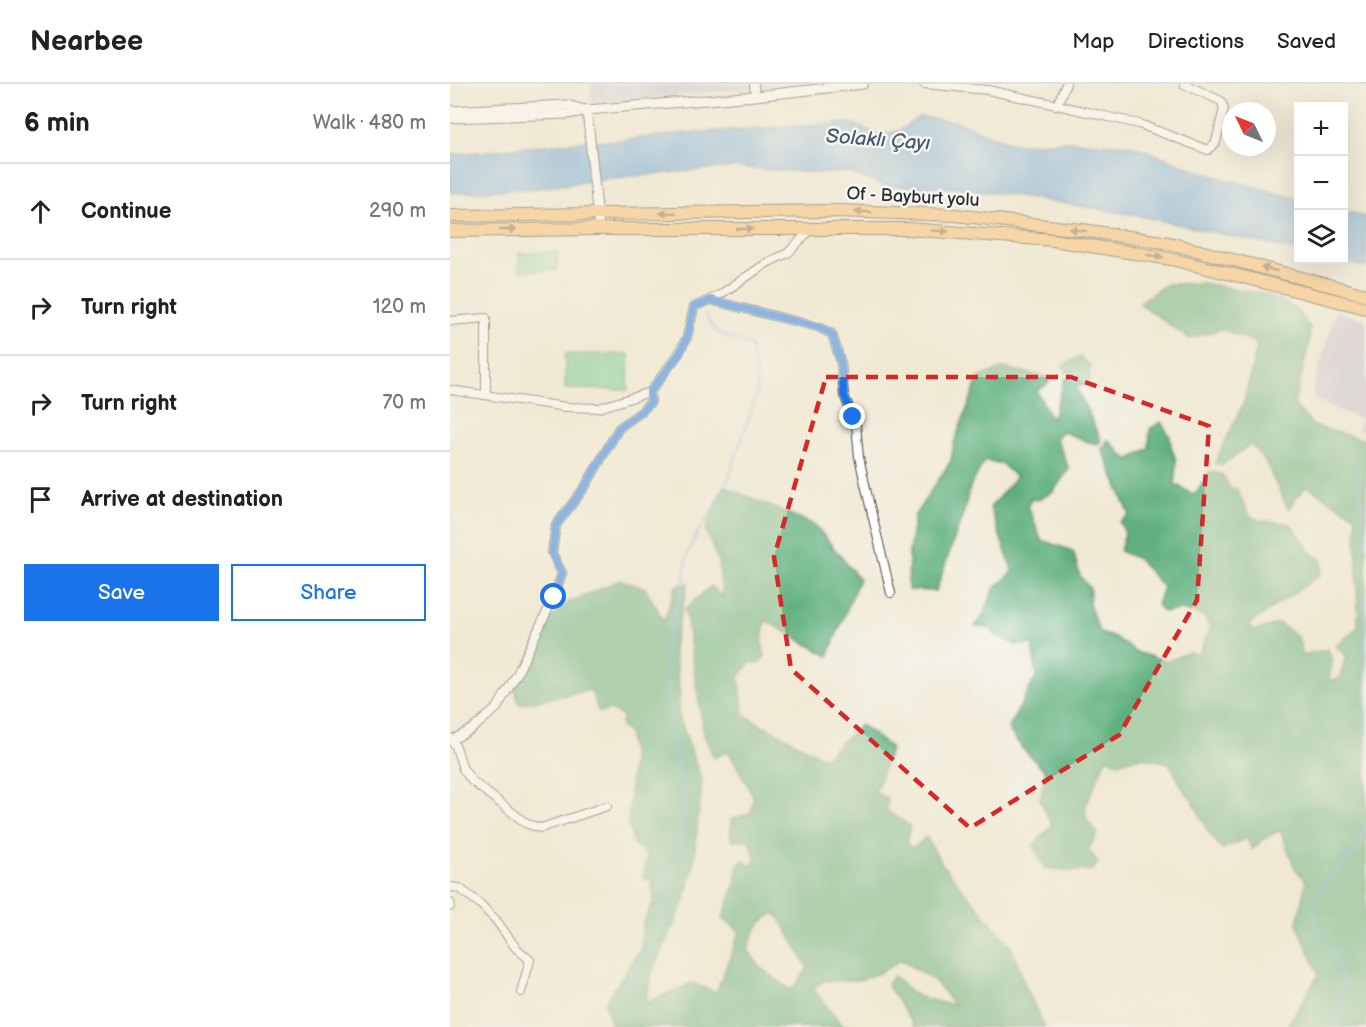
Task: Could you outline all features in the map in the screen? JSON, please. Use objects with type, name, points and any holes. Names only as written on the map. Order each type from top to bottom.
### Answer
[{"type":"highway","name":"Of - Bayburt yolu","points":[[450,216],[598,210],[836,211],[955,215],[1169,243],[1366,295]]},
{"type":"highway","name":"Of - Bayburt yolu","points":[[450,231],[909,229],[1053,240],[1172,259],[1366,308]]},
{"type":"street","points":[[754,84],[755,96]]},
{"type":"street","points":[[450,118],[568,114],[863,84]]},
{"type":"street","points":[[924,84],[988,90],[1057,105],[1138,124],[1208,150],[1216,142],[1224,108],[1221,101],[1184,84]]},
{"type":"street","points":[[1057,105],[1065,84]]},
{"type":"street","points":[[450,111],[567,105],[587,111]]},
{"type":"street","points":[[587,111],[599,229]]},
{"type":"street","points":[[450,390],[566,407],[599,408],[650,392],[680,353],[687,337],[694,307],[740,283],[766,263],[788,253],[810,229]]},
{"type":"street","points":[[710,300],[818,327],[832,334],[841,363],[844,395],[856,426],[859,457],[891,593]]},
{"type":"street","points":[[450,321],[486,318],[486,395]]},
{"type":"street","points":[[607,806],[541,828],[527,824],[472,781],[451,739],[472,729],[497,708],[517,674],[554,597],[562,573],[552,553],[556,525],[585,487],[619,428],[651,402],[650,392]]},
{"type":"street","points":[[450,887],[459,888],[479,903],[496,920],[516,948],[530,960],[521,992]]},
{"type":"highlighted area","points":[[826,377],[1071,377],[1209,426],[1197,600],[1119,735],[970,828],[791,669],[774,557]]},
{"type":"shaded area","points":[[591,84],[788,84],[592,105]]},
{"type":"shaded area","points":[[1336,311],[1366,320],[1366,432],[1357,430],[1361,420],[1315,400],[1312,391]]},
{"type":"green space","points":[[557,252],[557,270],[519,271],[519,253]]},
{"type":"green space","points":[[1203,283],[1268,295],[1295,308],[1310,327],[1309,344],[1294,405],[1314,426],[1366,440],[1366,1027],[1287,1027],[1319,974],[1297,924],[1306,882],[1295,868],[1280,830],[1262,840],[1252,850],[1247,838],[1222,849],[1209,833],[1193,801],[1183,789],[1169,763],[1141,757],[1117,763],[1107,756],[1085,808],[1087,820],[1098,834],[1088,849],[1098,862],[1093,870],[1072,871],[1045,868],[1034,845],[1052,826],[1040,800],[1046,772],[1022,748],[1008,729],[1037,675],[1032,644],[1016,645],[994,634],[992,629],[975,626],[982,618],[995,588],[1013,572],[990,508],[1016,477],[1002,464],[985,460],[970,487],[936,591],[908,590],[909,552],[915,515],[951,461],[954,443],[979,377],[1004,368],[1047,377],[1049,383],[1037,391],[1051,418],[1065,379],[1070,377],[1063,365],[1080,357],[1090,365],[1089,381],[1076,387],[1101,440],[1097,445],[1061,431],[1056,438],[1069,469],[1053,492],[1037,500],[1030,499],[1028,506],[1041,540],[1073,551],[1080,576],[1090,589],[1089,605],[1100,633],[1115,638],[1138,653],[1167,661],[1190,652],[1198,655],[1211,628],[1204,616],[1181,610],[1164,612],[1157,605],[1163,587],[1138,559],[1120,551],[1125,533],[1120,522],[1130,515],[1102,449],[1108,440],[1128,460],[1149,448],[1150,429],[1161,422],[1170,437],[1176,460],[1175,484],[1192,494],[1198,491],[1210,471],[1223,475],[1231,489],[1236,488],[1250,516],[1258,520],[1291,524],[1313,555],[1322,560],[1321,574],[1248,625],[1254,631],[1279,623],[1298,637],[1303,655],[1327,649],[1333,660],[1329,680],[1339,679],[1346,655],[1336,646],[1358,627],[1356,516],[1306,486],[1288,509],[1266,463],[1251,444],[1222,465],[1215,463],[1243,404],[1257,348],[1254,342],[1221,329],[1189,339],[1139,303],[1166,284]]},
{"type":"green space","points":[[565,354],[629,354],[628,390],[565,389]]},
{"type":"green space","points":[[723,486],[815,525],[859,579],[828,656],[765,620],[762,643],[765,656],[758,664],[750,662],[739,677],[744,715],[824,758],[861,725],[891,748],[875,793],[887,798],[887,811],[910,826],[906,843],[913,848],[926,837],[944,867],[1012,948],[1044,1027],[914,1027],[887,984],[894,976],[917,996],[954,1006],[935,981],[901,960],[879,973],[859,980],[824,981],[812,988],[844,1027],[612,1027],[605,1003],[641,948],[643,923],[654,901],[650,879],[643,878],[647,856],[634,844],[628,824],[632,758],[628,733],[621,727],[622,716],[609,709],[599,713],[591,690],[519,704],[515,690],[545,624],[568,603],[620,580],[645,588],[664,621],[676,586],[688,583],[673,648],[680,692],[678,713],[702,782],[693,868],[684,902],[652,972],[646,1003],[692,983],[716,992],[740,932],[723,918],[735,884],[738,864],[743,860],[749,866],[756,860],[748,839],[731,841],[731,819],[751,813],[753,795],[728,751],[714,758],[704,735],[685,609],[711,586],[723,598],[718,561],[706,531]],"holes":[[[775,913],[808,968],[797,984],[790,989],[761,968],[748,950],[760,924]]]},
{"type":"water","name":"Solaklı Çayı","points":[[919,117],[958,122],[999,139],[1018,144],[1068,141],[1131,145],[1207,174],[1294,198],[1294,250],[1136,215],[1025,197],[959,188],[885,186],[849,172],[822,173],[731,167],[537,188],[450,193],[450,155],[586,141],[614,141],[686,133],[829,124],[851,123],[879,135],[899,131]]},
{"type":"water","points":[[1348,212],[1366,217],[1366,267],[1348,263]]},
{"type":"waterway","points":[[624,989],[644,962],[653,943],[669,895],[681,834],[684,810],[683,791],[670,728],[664,661],[672,618],[682,595],[687,554],[699,530],[722,498],[756,397],[757,381],[750,345],[717,332],[706,314]]},
{"type":"waterway","points":[[1358,470],[1366,547]]},
{"type":"waterway","points":[[1366,596],[1366,730]]},
{"type":"waterway","points":[[1324,939],[1317,930],[1313,904],[1323,885],[1359,849],[1366,826]]},
{"type":"waterway","points":[[1331,948],[1337,960],[1340,976],[1342,994],[1340,1027]]},
{"type":"route","points":[[554,597],[562,573],[552,553],[556,525],[585,487],[619,428],[651,402],[650,392],[680,353],[687,337],[694,307],[710,300],[818,327],[832,334],[841,363],[844,395],[853,417]]}]
